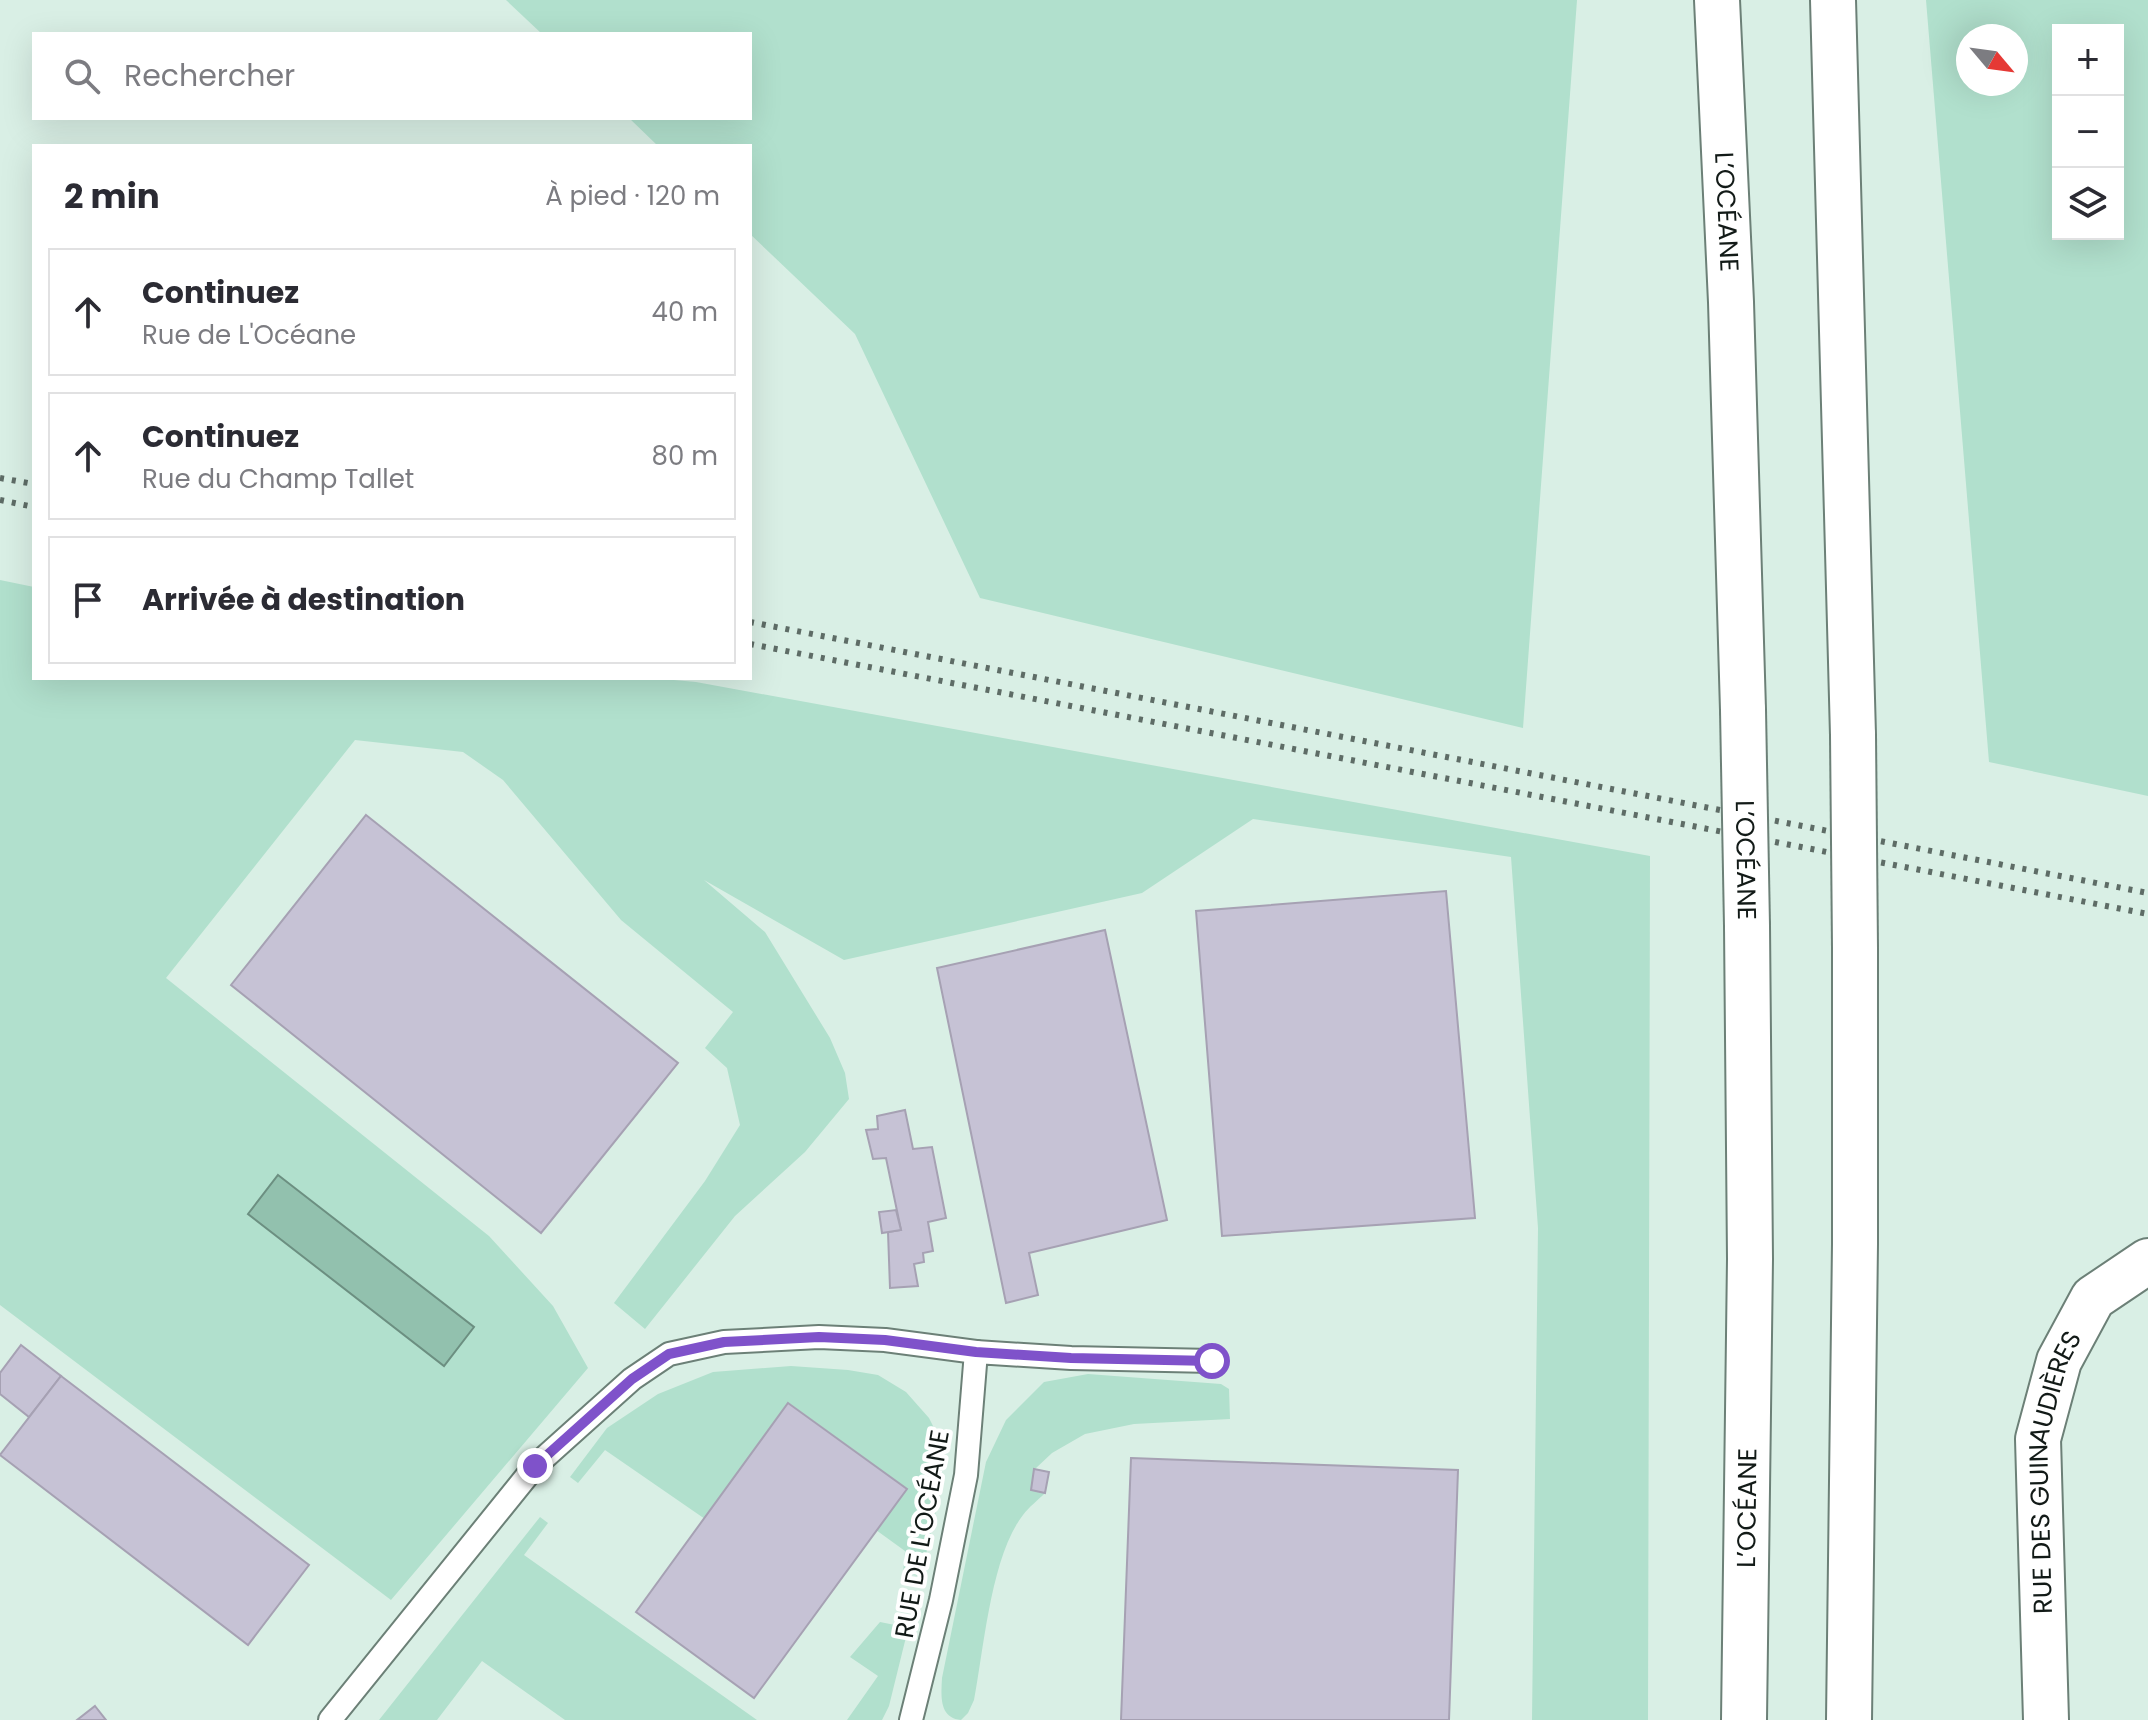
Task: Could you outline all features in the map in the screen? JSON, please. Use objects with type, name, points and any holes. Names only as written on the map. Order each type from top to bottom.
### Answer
[{"type":"main road","name":"L’OCÉANE","points":[[1717,0],[1731,302],[1747,926],[1750,1259],[1744,1720]]},
{"type":"main road","points":[[1833,0],[1853,735],[1855,948],[1855,1260],[1849,1720]]},
{"type":"main road","name":"RUE DES GUINAUDIÈRES","points":[[2046,1720],[2038,1439],[2059,1361],[2093,1298],[2148,1261]]},
{"type":"lane","points":[[330,1720],[535,1466],[632,1379],[669,1354],[724,1342],[819,1337],[885,1340],[976,1352],[1071,1358],[1212,1361]]},
{"type":"lane","name":"RUE DE L'OCÉANE","points":[[911,1720],[941,1600],[966,1475],[976,1352]]},
{"type":"shaded area","points":[[506,0],[1577,0],[1523,728],[980,598],[855,334],[752,236],[752,144],[656,144],[631,120],[752,120],[752,32],[540,32]]},
{"type":"shaded area","points":[[1926,0],[2148,0],[2148,796],[1989,762]]},
{"type":"shaded area","points":[[0,580],[32,587],[32,680],[696,682],[1650,856],[1648,1720],[1532,1720],[1538,1228],[1511,857],[1253,819],[1142,893],[844,960],[704,880],[765,932],[830,1038],[845,1073],[849,1099],[805,1152],[735,1216],[645,1329],[614,1303],[705,1181],[740,1125],[727,1068],[705,1048],[733,1012],[621,920],[503,780],[463,752],[355,740],[166,978],[489,1236],[553,1306],[588,1368],[391,1600],[0,1305]]},
{"type":"shaded area","points":[[278,1175],[474,1327],[444,1366],[248,1214]]},
{"type":"shaded area","points":[[791,1366],[878,1375],[906,1392],[929,1418],[940,1440],[942,1485],[921,1576],[903,1574],[905,1551],[876,1530],[906,1488],[789,1403],[705,1519],[605,1450],[578,1483],[570,1477],[607,1428],[658,1394],[713,1372]]},
{"type":"shaded area","points":[[1088,1374],[1221,1384],[1229,1389],[1230,1419],[1134,1424],[1085,1434],[1052,1453],[1035,1469],[1031,1490],[1045,1493],[1023,1515],[1003,1554],[990,1603],[974,1700],[961,1720],[954,1718],[943,1705],[942,1678],[986,1462],[1006,1420],[1044,1382]]},
{"type":"shaded area","points":[[540,1517],[548,1523],[524,1555],[757,1720],[565,1720],[482,1661],[437,1720],[379,1720]]},
{"type":"shaded area","points":[[880,1622],[900,1626],[906,1637],[889,1706],[882,1720],[847,1720],[878,1676],[850,1657]]},
{"type":"building","points":[[366,815],[678,1063],[541,1233],[231,985]]},
{"type":"building","points":[[1446,891],[1475,1218],[1222,1236],[1196,911]]},
{"type":"building","points":[[1105,930],[1167,1220],[1029,1253],[1038,1295],[1006,1303],[937,968]]},
{"type":"building","points":[[905,1110],[913,1149],[932,1147],[946,1218],[928,1222],[933,1251],[923,1253],[924,1262],[914,1264],[918,1286],[890,1288],[888,1232],[901,1230],[886,1158],[873,1159],[866,1130],[878,1129],[877,1116]]},
{"type":"building","points":[[896,1210],[901,1230],[882,1233],[879,1212]]},
{"type":"building","points":[[21,1345],[61,1376],[29,1417],[0,1394],[0,1373]]},
{"type":"building","points":[[61,1376],[309,1565],[248,1645],[0,1455]]},
{"type":"building","points":[[788,1403],[907,1489],[754,1698],[636,1612]]},
{"type":"building","points":[[1131,1458],[1458,1470],[1449,1720],[1121,1720]]},
{"type":"building","points":[[1034,1469],[1049,1472],[1045,1493],[1031,1490]]},
{"type":"building","points":[[95,1706],[106,1720],[77,1720]]},
{"type":"railway","points":[[0,478],[32,484]]},
{"type":"railway","points":[[0,500],[32,507]]},
{"type":"railway","points":[[752,622],[2148,893]]},
{"type":"railway","points":[[752,644],[2148,914]]},
{"type":"route","points":[[535,1466],[632,1379],[669,1354],[724,1342],[819,1337],[885,1340],[976,1352],[1071,1358],[1212,1361]]}]
